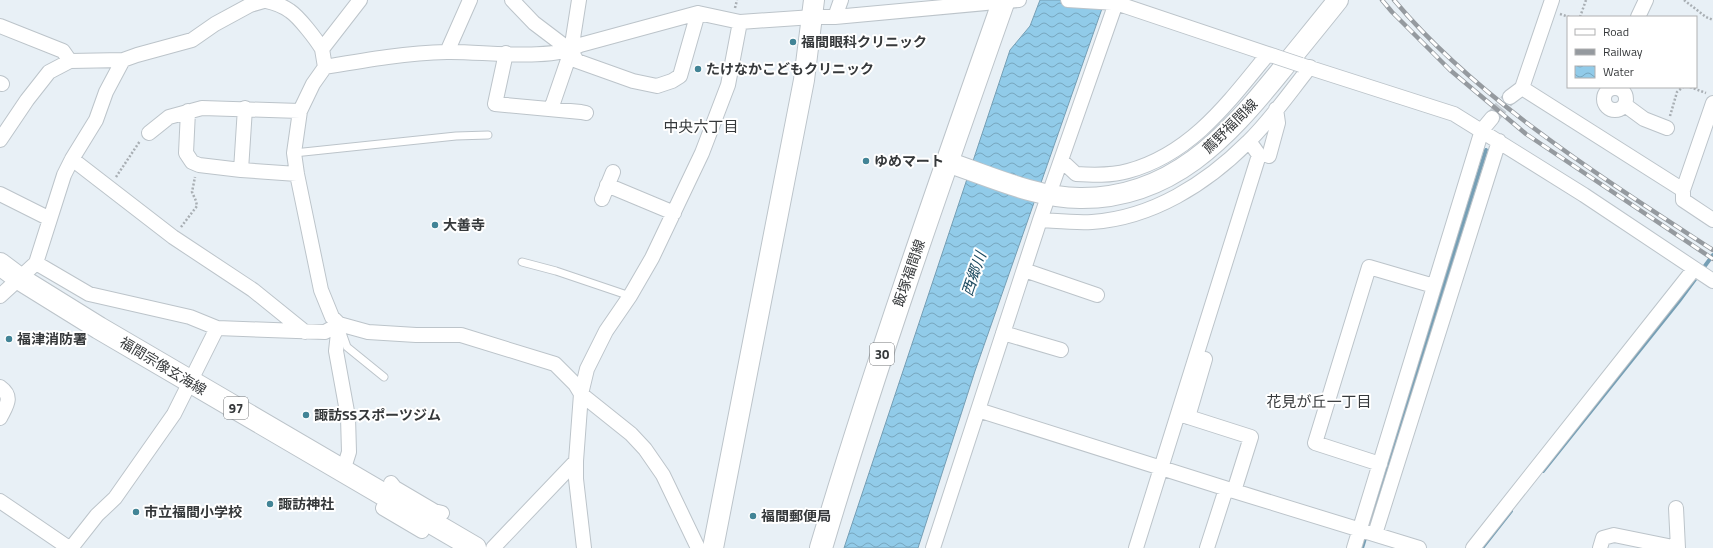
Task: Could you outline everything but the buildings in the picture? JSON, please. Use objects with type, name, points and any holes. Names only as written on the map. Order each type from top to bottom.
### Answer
[{"type":"main road","name":"飯塚福間線","points":[[821,548],[856,430],[954,164],[1009,0]]},
{"type":"main road","name":"福間宗像玄海線","points":[[0,264],[20,279],[191,382],[474,548]]},
{"type":"street","points":[[237,0],[250,5]]},
{"type":"street","points":[[0,140],[27,100],[49,72],[70,61],[123,60],[192,40],[215,24],[250,5],[267,0],[290,11],[318,41],[322,49],[325,67],[313,84],[300,111],[294,154],[321,290],[332,317],[339,324],[368,332],[416,335],[461,335],[555,364],[575,384],[581,394],[630,434],[645,449],[663,475],[698,548]]},
{"type":"street","points":[[322,49],[360,0]]},
{"type":"street","points":[[447,52],[470,0]]},
{"type":"street","points":[[512,0],[534,23],[571,51],[577,60],[633,81],[657,86],[680,76],[698,13]]},
{"type":"street","points":[[552,109],[571,51],[579,0]]},
{"type":"street","points":[[835,17],[842,0]]},
{"type":"street","points":[[325,67],[401,54],[447,52],[536,55],[571,51],[580,46],[698,13],[740,22],[814,8],[835,17],[958,3],[1009,0]]},
{"type":"street","points":[[1068,0],[1113,2],[1454,114],[1482,130],[1584,195],[1711,280]]},
{"type":"street","name":"薦野福間線","points":[[954,164],[1043,194],[1080,198],[1106,197],[1144,188],[1177,172],[1204,153],[1227,133],[1258,99],[1338,0]]},
{"type":"street","points":[[1510,97],[1522,88],[1552,0]]},
{"type":"street","points":[[1638,16],[1644,1]]},
{"type":"street","points":[[933,548],[1040,220],[1043,194],[1061,160],[1113,2]]},
{"type":"street","points":[[713,548],[804,80],[814,8]]},
{"type":"street","points":[[584,548],[576,479],[576,461],[581,394],[587,369],[606,331],[630,296],[652,258],[702,153],[728,85],[740,22]]},
{"type":"street","points":[[0,26],[62,51],[70,61]]},
{"type":"street","points":[[506,53],[495,104],[581,112],[586,114]]},
{"type":"street","points":[[1061,160],[1076,174],[1096,175],[1126,172],[1156,161],[1186,142],[1210,123],[1271,55]]},
{"type":"street","points":[[0,296],[36,263],[64,176],[72,159],[96,120],[106,92],[123,60]]},
{"type":"street","points":[[1040,220],[1091,222],[1114,219],[1170,201],[1222,166],[1251,138],[1276,109],[1305,66]]},
{"type":"street","points":[[1522,88],[1683,190]]},
{"type":"street","points":[[1619,88],[1625,93],[1625,105],[1619,110],[1611,110],[1605,104],[1604,97],[1600,90],[1619,88]]},
{"type":"street","points":[[1710,98],[1683,190],[1683,200],[1713,220]]},
{"type":"street","points":[[1625,105],[1644,119],[1667,128]]},
{"type":"street","points":[[149,133],[169,117],[202,108],[245,108],[300,111]]},
{"type":"street","points":[[241,170],[245,108]]},
{"type":"street","points":[[1136,548],[1161,468],[1183,415],[1269,156],[1278,123],[1276,109]]},
{"type":"street","points":[[188,111],[186,154],[192,162],[199,165],[241,170],[297,174]]},
{"type":"street","points":[[1354,548],[1482,130],[1492,118]]},
{"type":"street","points":[[1251,138],[1269,156]]},
{"type":"street","points":[[1183,415],[1259,155],[1251,138]]},
{"type":"street","points":[[1374,534],[1499,141]]},
{"type":"street","points":[[72,159],[173,237],[253,290],[305,332]]},
{"type":"street","points":[[602,199],[613,172]]},
{"type":"street","points":[[607,185],[674,213]]},
{"type":"street","points":[[0,194],[50,219]]},
{"type":"street","points":[[36,263],[89,294],[190,318],[217,328],[325,332],[339,324]]},
{"type":"street","points":[[1380,464],[1315,443],[1369,267],[1434,286]]},
{"type":"street","points":[[1024,270],[1097,295]]},
{"type":"street","points":[[1473,548],[1696,270]]},
{"type":"street","points":[[339,324],[336,351],[348,417],[349,452],[343,471]]},
{"type":"street","points":[[0,500],[70,548],[97,515],[115,498],[174,414],[217,328]]},
{"type":"street","points":[[1003,333],[1060,350]]},
{"type":"street","points":[[0,387],[6,391],[8,397],[7,404],[0,418]]},
{"type":"street","points":[[978,410],[1419,548]]},
{"type":"street","points":[[1183,415],[1251,437],[1207,548]]},
{"type":"street","points":[[493,548],[576,461]]},
{"type":"street","points":[[391,483],[395,488],[415,500],[434,511],[442,513]]},
{"type":"street","points":[[403,520],[415,500]]},
{"type":"street","points":[[383,508],[422,531]]},
{"type":"street","points":[[1600,548],[1603,538],[1614,535],[1678,548],[1676,508]]},
{"type":"lane","points":[[294,154],[456,136],[488,135]]},
{"type":"lane","points":[[522,262],[556,271],[630,296]]},
{"type":"lane","points":[[339,324],[347,347],[384,377]]},
{"type":"path","points":[[1580,16],[1586,0]]},
{"type":"path","points":[[1684,0],[1706,17],[1713,20]]},
{"type":"path","points":[[1667,128],[1677,92],[1682,88]]},
{"type":"path","points":[[1692,88],[1710,98]]},
{"type":"path","points":[[109,187],[144,135],[149,133]]},
{"type":"path","points":[[173,237],[197,206],[192,192],[199,165]]},
{"type":"water","name":"西郷川","points":[[1040,0],[1105,0],[975,371],[918,548],[844,548],[1010,50],[1030,26]]},
{"type":"waterway","points":[[1362,548],[1486,150]]},
{"type":"waterway","points":[[1543,471],[1679,301],[1713,255]]},
{"type":"waterway","points":[[1482,548],[1511,511]]},
{"type":"tunnel","points":[[1492,118],[1510,97]]},
{"type":"railway","points":[[1382,0],[1450,70],[1526,134],[1713,259]]},
{"type":"railway","points":[[1394,0],[1427,37],[1503,104],[1586,166],[1713,250]]},
{"type":"place","name":"福間眼科クリニック","points":[[793,42]]},
{"type":"place","name":"たけなかこどもクリニック","points":[[698,69]]},
{"type":"place","name":"ゆめマート","points":[[866,161]]},
{"type":"place","name":"大善寺","points":[[435,225]]},
{"type":"place","name":"福津消防署","points":[[9,339]]},
{"type":"place","name":"諏訪SSスポーツジム","points":[[306,415]]},
{"type":"place","name":"諏訪神社","points":[[270,504]]},
{"type":"place","name":"市立福間小学校","points":[[136,512]]},
{"type":"place","name":"福間郵便局","points":[[753,516]]},
{"type":"district","name":"中央六丁目","points":[[701,127]]},
{"type":"district","name":"花見が丘一丁目","points":[[1319,402]]}]
